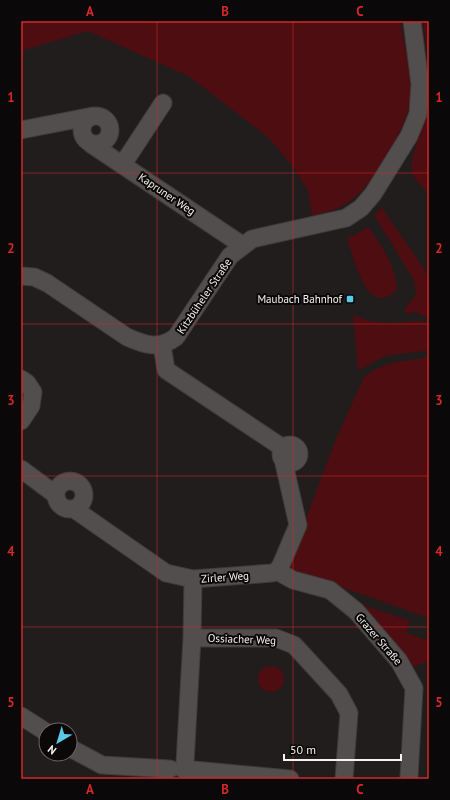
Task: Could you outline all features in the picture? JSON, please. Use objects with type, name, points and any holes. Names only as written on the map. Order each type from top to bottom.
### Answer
[{"type":"street","name":"Kitzbüheler Straße","points":[[162,345],[176,337],[230,256],[242,245],[252,239],[266,235],[346,218],[361,208],[376,189],[409,136],[418,114],[420,84],[412,21]]},
{"type":"street","points":[[123,164],[164,103]]},
{"type":"street","name":"Kapruner Weg","points":[[21,130],[93,116],[103,117],[109,124],[111,129],[110,134],[104,142],[100,144],[91,144],[242,245]]},
{"type":"street","points":[[21,276],[34,277],[47,283],[127,337],[147,344],[162,345],[166,370],[283,454],[298,525],[277,571]]},
{"type":"street","points":[[21,379],[28,383],[33,392],[31,406],[21,421]]},
{"type":"street","points":[[21,470],[56,495],[61,506],[69,510],[82,504],[84,494],[83,490],[76,482],[72,481],[62,483],[57,490],[56,495]]},
{"type":"street","name":"Zirler Weg","points":[[74,509],[166,573],[193,579],[268,574],[277,571]]},
{"type":"street","name":"Grazer Straße","points":[[277,571],[293,580],[330,590],[344,600],[400,661],[407,672],[414,688],[407,778]]},
{"type":"street","name":"Ossiacher Weg","points":[[180,767],[192,638],[193,579]]},
{"type":"street","name":"Ossiacher Weg","points":[[192,638],[276,638],[294,645],[339,694],[349,712],[344,779]]},
{"type":"street","points":[[21,716],[38,727]]},
{"type":"street","points":[[78,752],[102,765],[180,767],[290,779]]},
{"type":"shaded area","points":[[21,21],[400,21],[409,72],[411,92],[410,102],[396,140],[371,180],[354,198],[344,205],[334,210],[312,216],[308,191],[293,167],[269,138],[190,77],[88,31],[21,51]]},
{"type":"shaded area","points":[[423,21],[429,21],[429,62],[428,58]]},
{"type":"shaded area","points":[[429,105],[429,194],[414,178],[412,160]]},
{"type":"shaded area","points":[[382,208],[424,269],[429,283],[429,318],[415,312],[407,314],[404,310],[416,295],[414,280],[374,215]]},
{"type":"shaded area","points":[[368,227],[383,249],[394,272],[397,289],[387,297],[378,298],[370,293],[358,272],[347,239]]},
{"type":"shaded area","points":[[353,314],[370,321],[387,323],[423,321],[429,325],[429,349],[425,351],[391,355],[381,358],[358,371]]},
{"type":"shaded area","points":[[429,357],[429,618],[330,583],[297,575],[291,569],[291,558],[336,439],[364,377],[388,364]]},
{"type":"shaded area","points":[[363,605],[410,621],[406,633],[429,641],[429,661],[415,666],[410,665],[360,608]]},
{"type":"shaded area","points":[[271,666],[280,670],[284,679],[280,688],[271,692],[262,688],[258,679],[262,670]]},
{"type":"place","name":"Maubach Bahnhof","points":[[350,299]]}]
